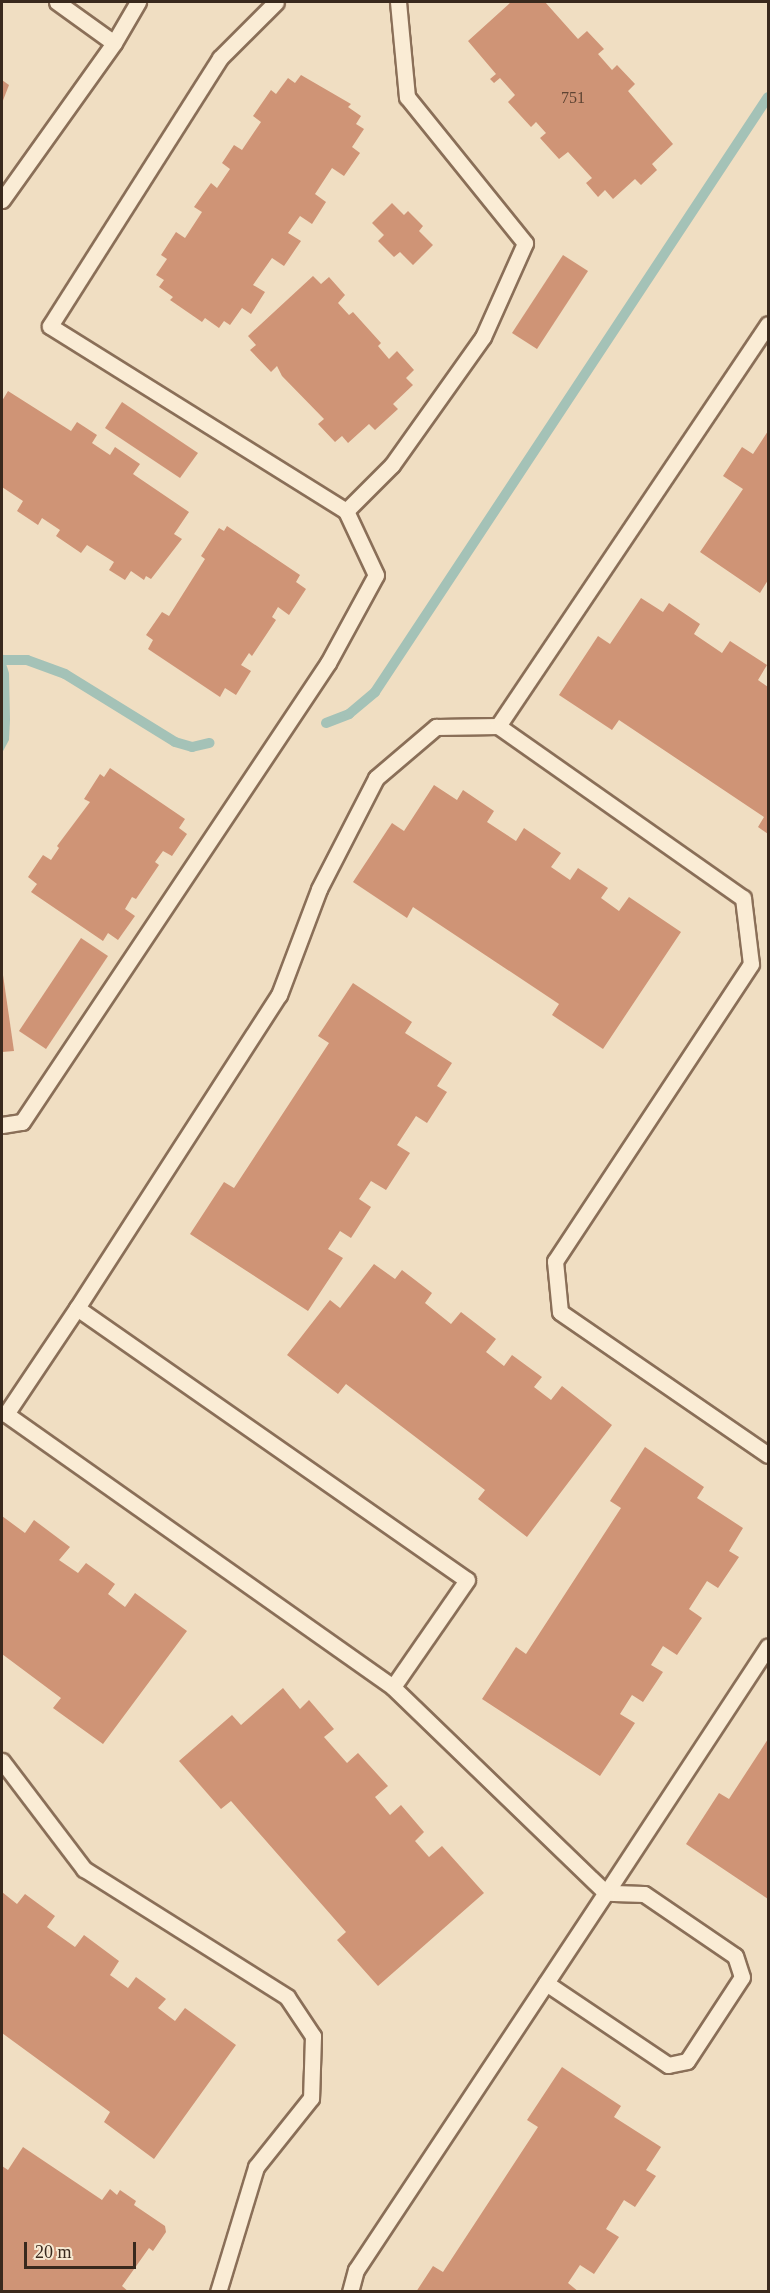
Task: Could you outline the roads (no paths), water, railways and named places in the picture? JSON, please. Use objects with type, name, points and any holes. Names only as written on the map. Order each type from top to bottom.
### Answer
[{"type":"lane","points":[[57,2],[114,43]]},
{"type":"lane","points":[[2,200],[114,43],[138,2]]},
{"type":"lane","points":[[2,1125],[22,1122],[328,663],[376,574],[346,511],[50,326],[220,58],[276,2]]},
{"type":"lane","points":[[346,511],[392,465],[483,337],[525,243],[407,97],[398,2]]},
{"type":"lane","points":[[498,726],[768,324]]},
{"type":"lane","points":[[546,1983],[668,2066],[687,2061],[742,1977],[735,1956],[644,1894],[606,1893],[393,1687],[6,1414],[279,995],[319,889],[376,778],[436,727],[498,726],[742,898],[751,964],[555,1261],[560,1312],[768,1455]]},
{"type":"lane","points":[[77,1308],[467,1580],[393,1687]]},
{"type":"lane","points":[[350,2292],[356,2270],[768,1646]]},
{"type":"lane","points":[[2,1761],[84,1869],[286,1997],[313,2036],[311,2098],[256,2167],[218,2292]]},
{"type":"water","points":[[2,651],[9,673],[10,720],[9,740],[2,753]]},
{"type":"waterway","points":[[326,723],[349,714],[375,692],[768,97]]},
{"type":"waterway","points":[[2,660],[27,660],[65,674],[175,742],[192,747],[210,743]]}]
